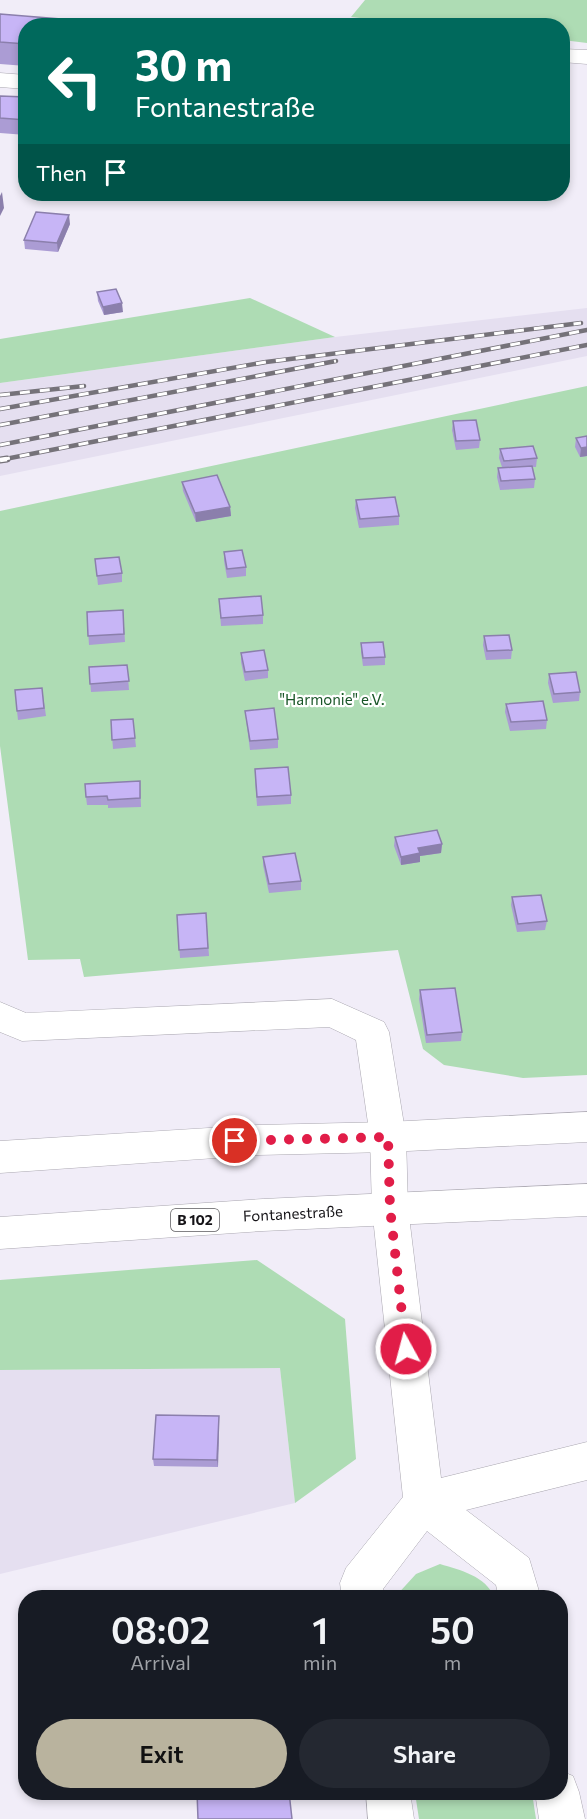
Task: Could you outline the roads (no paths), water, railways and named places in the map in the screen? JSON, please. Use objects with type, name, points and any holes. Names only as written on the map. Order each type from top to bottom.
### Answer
[{"type":"main road","points":[[570,56],[587,57]]},
{"type":"main road","points":[[0,80],[18,81]]},
{"type":"main road","points":[[0,1016],[22,1027],[332,1013],[372,1032],[388,1137],[390,1208],[424,1503],[514,1574],[518,1590]]},
{"type":"main road","points":[[0,1157],[258,1140],[388,1137],[587,1127]]},
{"type":"main road","name":"Fontanestraße","points":[[0,1233],[390,1208],[587,1200]]},
{"type":"main road","points":[[362,1590],[361,1583],[424,1503],[501,1481],[587,1461]]},
{"type":"main road","points":[[389,1800],[391,1819]]},
{"type":"main road","points":[[558,1800],[562,1819]]},
{"type":"railway","points":[[0,409],[266,362],[581,323]]},
{"type":"railway","points":[[0,445],[587,330]]},
{"type":"railway","points":[[7,459],[0,460],[587,345]]},
{"type":"railway","points":[[0,425],[336,361]]},
{"type":"railway","points":[[0,395],[84,386]]},
{"type":"park label","name":"\"Harmonie\" e.V.","points":[[332,700]]}]
